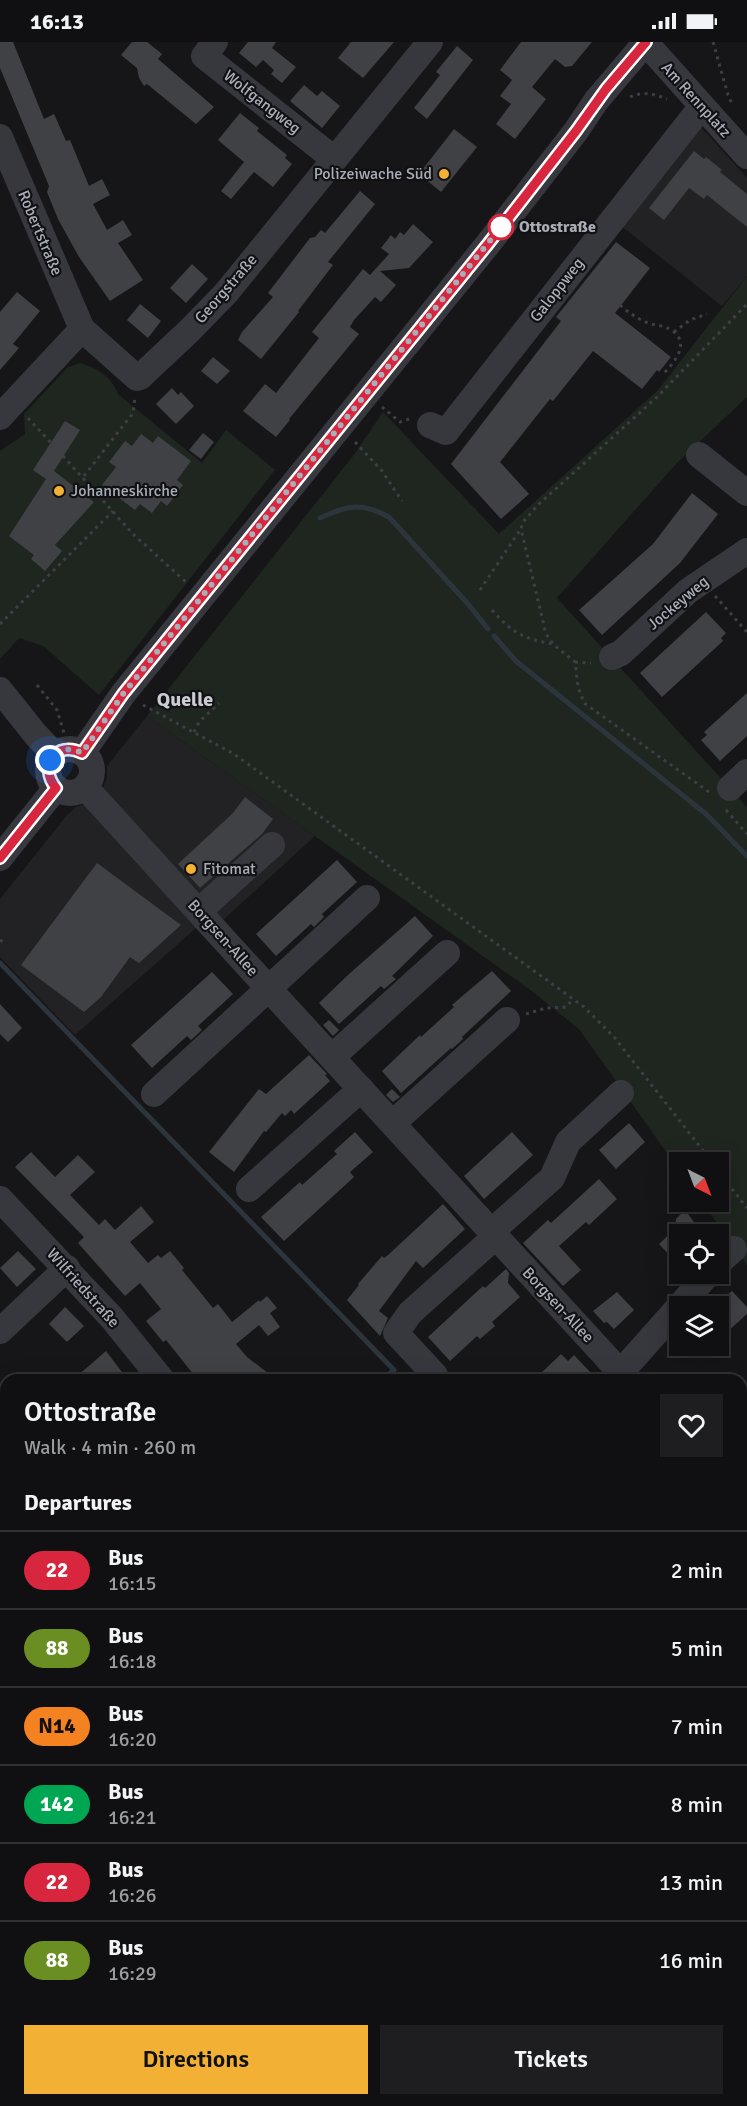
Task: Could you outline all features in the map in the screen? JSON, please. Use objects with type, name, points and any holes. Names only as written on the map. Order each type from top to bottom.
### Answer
[{"type":"street","name":"Wolfgangweg","points":[[215,42],[204,56],[334,159]]},
{"type":"street","name":"Georgstraße","points":[[137,378],[214,306],[430,42]]},
{"type":"street","points":[[0,690],[36,735],[67,752],[90,762],[91,775],[85,787],[74,792],[61,791],[51,782],[48,768],[67,752],[123,694],[488,244],[606,89],[646,42]]},
{"type":"street","name":"Am Rennplatz","points":[[646,42],[747,156]]},
{"type":"street","name":"Galoppweg","points":[[422,421],[446,432],[702,106]]},
{"type":"street","name":"Robertstraße","points":[[0,137],[82,328]]},
{"type":"street","points":[[7,410],[82,328],[137,378]]},
{"type":"street","points":[[699,455],[747,493]]},
{"type":"street","name":"Jockeyweg","points":[[612,657],[621,653],[688,591],[747,551]]},
{"type":"street","name":"Borgsen-Allee","points":[[85,787],[393,1124],[616,1374]]},
{"type":"street","points":[[0,858],[56,788]]},
{"type":"street","points":[[199,911],[272,845]]},
{"type":"street","points":[[154,1094],[367,898]]},
{"type":"street","points":[[332,1057],[447,953]]},
{"type":"street","points":[[393,1124],[507,1020]]},
{"type":"street","points":[[249,1189],[361,1089]]},
{"type":"street","points":[[434,1374],[396,1333],[410,1313],[552,1178],[568,1142],[621,1093]]},
{"type":"street","name":"Wilfriedstraße","points":[[0,1199],[112,1318],[157,1374]]},
{"type":"street","points":[[0,1331],[67,1268]]},
{"type":"street","name":"Borgsen-Allee","points":[[623,1374],[700,1284]]},
{"type":"path","points":[[713,42],[728,95],[737,116]]},
{"type":"path","points":[[606,89],[621,101],[636,94],[652,94],[672,101],[702,106]]},
{"type":"path","points":[[480,590],[523,522],[538,505],[656,398],[747,304]]},
{"type":"path","points":[[620,305],[642,321],[662,326],[678,336],[681,348],[677,359],[664,373]]},
{"type":"path","points":[[674,332],[690,320],[707,314]]},
{"type":"path","points":[[84,477],[133,413],[137,378]]},
{"type":"path","points":[[365,395],[400,422],[422,421]]},
{"type":"path","points":[[7,410],[51,443]]},
{"type":"path","points":[[337,428],[353,440],[382,471],[402,501]]},
{"type":"path","points":[[63,456],[133,534],[175,574]]},
{"type":"path","points":[[0,624],[113,511]]},
{"type":"path","points":[[520,529],[546,634],[554,645],[575,662],[578,687],[584,703],[728,790],[747,834]]},
{"type":"path","points":[[702,581],[747,632]]},
{"type":"path","points":[[492,610],[518,635],[554,645]]},
{"type":"path","points":[[37,685],[57,710],[63,726],[67,752]]},
{"type":"path","points":[[123,694],[234,754],[573,999],[614,1036],[704,1152]]},
{"type":"path","points":[[194,732],[200,722],[219,703]]},
{"type":"path","points":[[507,1020],[546,1008],[566,1007],[573,999]]},
{"type":"path","points":[[729,1185],[747,1208]]},
{"type":"shaded area","points":[[699,125],[747,178],[747,276],[722,306],[620,225]]},
{"type":"shaded area","points":[[747,276],[747,397],[675,465],[557,598],[747,807],[747,1265],[729,1240],[729,1224],[718,1224],[709,1212],[729,1212],[729,1152],[669,1152],[669,1156],[579,1029],[533,992],[147,716],[353,456],[383,412],[499,534],[658,390]]},
{"type":"shaded area","points":[[80,363],[103,374],[116,388],[118,394],[202,463],[226,430],[275,470],[99,695],[43,646],[19,638],[0,659],[0,451],[25,434],[24,414],[68,367]]},
{"type":"shaded area","points":[[147,716],[315,836],[221,922],[213,913],[75,1035],[0,957],[0,899],[67,815],[76,807],[89,803],[101,792],[107,778],[107,766]]},
{"type":"building","points":[[0,42],[13,42],[44,119],[54,114],[66,141],[70,140],[89,186],[102,179],[110,195],[93,204],[107,230],[123,220],[132,235],[118,243],[143,280],[110,301],[79,257],[58,219],[47,192],[49,186],[0,68]]},
{"type":"building","points":[[132,42],[147,42],[162,54],[158,59],[214,107],[196,124],[147,84],[144,86],[137,68],[121,55]]},
{"type":"building","points":[[248,42],[276,42],[272,48],[296,67],[282,83],[271,74],[274,70],[263,60],[256,67],[239,53]]},
{"type":"building","points":[[351,42],[394,42],[363,78],[338,58]]},
{"type":"building","points":[[521,42],[592,42],[572,66],[565,67],[555,59],[532,87],[546,99],[515,139],[496,124],[511,104],[500,96],[512,80],[500,70]]},
{"type":"building","points":[[457,46],[473,60],[427,119],[414,108],[440,75],[436,72]]},
{"type":"building","points":[[304,85],[317,96],[322,91],[340,106],[322,128],[290,101]]},
{"type":"building","points":[[240,113],[259,128],[257,131],[287,155],[285,158],[292,164],[273,187],[254,172],[231,199],[221,191],[244,162],[218,140]]},
{"type":"building","points":[[454,129],[477,147],[441,192],[419,174]]},
{"type":"building","points":[[694,151],[704,159],[706,157],[747,194],[747,227],[707,195],[704,199],[689,188],[664,220],[649,208]]},
{"type":"building","points":[[360,191],[375,204],[328,262],[333,265],[261,359],[238,340],[242,332],[273,297],[268,293],[310,238],[315,237],[321,230],[325,233]]},
{"type":"building","points":[[413,224],[433,242],[409,268],[380,271],[396,285],[381,302],[375,297],[354,320],[350,327],[359,334],[276,437],[243,411],[265,384],[276,393],[319,338],[312,332],[363,269],[370,275],[389,254],[381,248],[391,235],[395,239],[400,232],[404,235]]},
{"type":"building","points":[[616,242],[650,268],[615,313],[671,357],[642,389],[593,351],[553,401],[550,399],[500,462],[529,494],[501,519],[451,464],[561,321],[556,317]]},
{"type":"building","points":[[192,264],[208,279],[186,303],[170,288]]},
{"type":"building","points":[[17,292],[40,311],[13,344],[19,348],[0,370],[0,312]]},
{"type":"building","points":[[140,304],[161,321],[148,338],[127,320]]},
{"type":"building","points":[[213,357],[230,371],[217,384],[201,371]]},
{"type":"building","points":[[172,388],[178,395],[181,392],[194,406],[176,424],[156,404]]},
{"type":"building","name":"Johanneskirche","points":[[65,421],[80,430],[54,471],[94,502],[55,545],[62,551],[45,571],[31,559],[34,555],[9,536],[46,479],[33,470]]},
{"type":"building","points":[[203,433],[214,442],[201,459],[189,450]]},
{"type":"building","points":[[141,434],[153,443],[158,436],[191,461],[177,480],[183,485],[167,506],[161,501],[152,513],[140,504],[135,510],[102,485],[116,467],[109,462],[125,441],[132,446]]},
{"type":"building","points":[[692,493],[718,514],[680,563],[602,635],[579,610],[653,544]]},
{"type":"building","points":[[706,612],[726,633],[721,638],[723,641],[662,697],[640,673]]},
{"type":"building","points":[[747,693],[747,736],[720,761],[701,740],[707,735],[704,732]]},
{"type":"building","points":[[245,797],[273,819],[262,834],[200,888],[178,864],[233,813]]},
{"type":"building","points":[[337,860],[357,882],[322,914],[324,917],[314,927],[311,924],[276,956],[256,934]]},
{"type":"building","points":[[97,863],[181,925],[139,963],[130,957],[101,997],[84,1012],[21,965]]},
{"type":"building","points":[[415,916],[433,936],[392,976],[396,979],[384,989],[381,986],[339,1024],[319,1003]]},
{"type":"building","points":[[492,971],[511,991],[462,1037],[463,1039],[401,1093],[382,1071]]},
{"type":"building","points":[[212,972],[233,994],[198,1026],[202,1030],[191,1040],[187,1036],[152,1068],[131,1045]]},
{"type":"building","points":[[0,1004],[22,1028],[8,1042],[0,1034]]},
{"type":"building","points":[[329,1020],[339,1030],[333,1036],[323,1025]]},
{"type":"building","points":[[309,1055],[327,1074],[325,1075],[330,1081],[294,1114],[291,1110],[285,1116],[282,1113],[266,1132],[264,1131],[234,1172],[209,1152],[259,1089],[266,1094]]},
{"type":"building","points":[[392,1089],[400,1097],[393,1102],[386,1095]]},
{"type":"building","points":[[629,1123],[645,1142],[616,1169],[599,1150]]},
{"type":"building","points":[[355,1132],[373,1152],[350,1172],[354,1177],[284,1241],[261,1217],[300,1182],[302,1185],[337,1154],[334,1151]]},
{"type":"building","points":[[512,1132],[533,1155],[484,1199],[464,1176]]},
{"type":"building","points":[[31,1152],[55,1177],[78,1155],[95,1172],[70,1195],[99,1225],[105,1219],[115,1230],[141,1206],[154,1222],[130,1242],[148,1263],[158,1255],[161,1258],[170,1251],[184,1268],[182,1270],[213,1308],[218,1304],[232,1322],[267,1296],[277,1308],[270,1313],[280,1327],[268,1336],[259,1325],[236,1344],[247,1357],[269,1374],[193,1374],[166,1340],[163,1342],[146,1321],[161,1309],[140,1283],[125,1296],[78,1243],[84,1237],[15,1167]]},
{"type":"building","points":[[599,1179],[617,1199],[589,1225],[586,1222],[559,1246],[581,1270],[563,1286],[523,1243],[548,1220],[551,1223]]},
{"type":"building","points":[[443,1204],[465,1229],[423,1268],[416,1261],[379,1311],[388,1318],[380,1336],[347,1300],[382,1256],[384,1258],[388,1255]]},
{"type":"building","points":[[683,1212],[686,1212],[696,1224],[676,1224],[676,1219]]},
{"type":"building","points":[[669,1235],[669,1254],[659,1244]]},
{"type":"building","points":[[18,1251],[36,1269],[17,1287],[0,1268]]},
{"type":"building","points":[[506,1269],[509,1273],[508,1283],[520,1297],[492,1322],[495,1326],[480,1339],[477,1336],[450,1361],[428,1337],[483,1286],[485,1288]]},
{"type":"building","points":[[732,1291],[747,1307],[747,1314],[729,1330],[729,1296],[726,1296]]},
{"type":"building","points":[[617,1292],[634,1310],[614,1329],[607,1322],[604,1323],[593,1311]]},
{"type":"building","points":[[65,1307],[84,1326],[67,1342],[49,1324]]},
{"type":"building","points":[[106,1351],[123,1374],[79,1374]]},
{"type":"building","points":[[561,1354],[568,1361],[574,1355],[591,1373],[590,1374],[540,1374]]},
{"type":"waterway","points":[[320,518],[339,510],[355,507],[371,509],[389,517],[488,629]]},
{"type":"waterway","points":[[494,636],[516,661],[706,814],[747,856]]},
{"type":"waterway","points":[[0,963],[394,1370],[389,1374]]},
{"type":"bus line","name":"22","points":[[0,858],[56,788],[48,775],[50,760],[65,749],[82,753],[123,694],[488,244],[576,131],[596,101],[646,42]]},
{"type":"place","name":"Polizeiwache Süd","points":[[444,174]]},
{"type":"place","name":"Ottostraße","points":[[501,227]]},
{"type":"place","name":"Johanneskirche","points":[[59,491]]},
{"type":"place","name":"Fitomat","points":[[191,869]]},
{"type":"district","name":"Quelle","points":[[185,699]]},
{"type":"route","points":[[50,760],[65,749],[82,753],[123,694],[501,227]]}]
